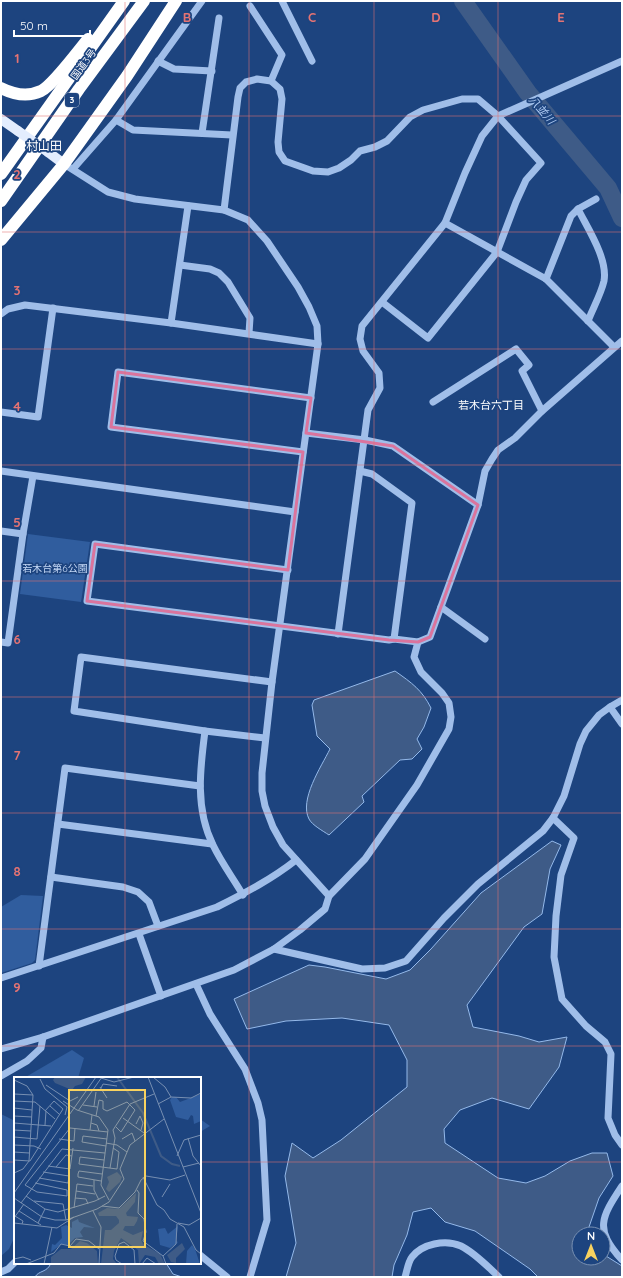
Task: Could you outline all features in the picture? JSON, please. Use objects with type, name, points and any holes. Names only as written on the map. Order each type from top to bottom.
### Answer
[{"type":"highway","name":"国道3号","points":[[1,174],[124,1]]},
{"type":"highway","name":"国道3号","points":[[1,201],[79,89],[144,1]]},
{"type":"highway","points":[[1,240],[69,166],[176,1]]},
{"type":"highway","points":[[1,88],[18,94],[41,91],[51,82],[95,32],[112,17]]},
{"type":"main road","points":[[1,119],[69,166]]},
{"type":"street","points":[[202,1],[116,120],[69,166],[108,192],[135,199],[224,210],[248,220],[267,241],[298,287],[317,326],[318,344],[265,738],[262,790],[265,806],[273,828],[296,860],[329,896]]},
{"type":"street","points":[[282,1],[312,62]]},
{"type":"street","points":[[250,6],[282,55],[271,81]]},
{"type":"street","points":[[202,133],[219,18]]},
{"type":"street","points":[[158,61],[174,69],[212,71]]},
{"type":"street","points":[[338,634],[368,410],[380,388],[378,373],[363,351],[360,339],[362,326],[445,223],[464,173],[482,136],[498,116],[622,61]]},
{"type":"street","points":[[224,210],[232,135],[238,97],[240,88],[246,82],[257,79],[271,81],[280,89],[282,99],[278,142],[279,152],[285,161],[313,171],[328,172],[339,168],[351,160],[360,151],[375,147],[387,141],[410,117],[423,110],[462,99],[478,99],[498,116],[541,163],[526,180],[516,202],[498,252],[428,338],[382,302]]},
{"type":"street","points":[[116,120],[133,130],[232,135]]},
{"type":"street","points":[[546,279],[571,216],[578,209],[596,199]]},
{"type":"street","points":[[171,323],[188,206]]},
{"type":"street","points":[[578,209],[603,260],[605,270],[604,282],[588,321]]},
{"type":"street","points":[[445,223],[546,279],[614,347]]},
{"type":"street","points":[[180,265],[210,269],[219,273],[228,282],[250,318],[248,333]]},
{"type":"street","points":[[1,314],[8,309],[25,305],[248,333],[318,344]]},
{"type":"street","points":[[1,412],[38,417],[53,308]]},
{"type":"street","points":[[288,570],[95,544],[87,601],[389,640],[394,639],[418,642],[430,637],[478,505],[485,471],[492,459],[498,450],[515,438],[542,411],[622,341]]},
{"type":"street","points":[[433,402],[516,349],[529,365],[522,372],[542,411]]},
{"type":"street","points":[[303,452],[111,426],[118,372],[311,398]]},
{"type":"street","points":[[306,433],[365,440],[393,446],[478,505]]},
{"type":"street","points":[[1,471],[296,512]]},
{"type":"street","points":[[360,471],[372,474],[412,503],[394,639]]},
{"type":"street","points":[[1,642],[8,643],[23,534],[33,476]]},
{"type":"street","points":[[1,531],[23,534]]},
{"type":"street","points":[[441,607],[485,639]]},
{"type":"street","points":[[1,1049],[42,1037],[234,970],[274,949],[325,909],[329,896],[364,859],[417,785],[449,728],[451,716],[449,703],[442,693],[421,672],[414,657],[418,642]]},
{"type":"street","points":[[265,738],[205,731],[74,711],[81,657],[272,682]]},
{"type":"street","points":[[274,949],[362,969],[385,968],[406,961],[444,918],[478,884],[514,856],[543,830],[553,818],[564,796],[580,744],[586,731],[599,715],[622,700]]},
{"type":"street","points":[[610,707],[622,724]]},
{"type":"street","points":[[205,731],[200,766],[200,786],[203,814],[212,844],[243,894]]},
{"type":"street","points":[[39,966],[65,768],[200,786]]},
{"type":"street","points":[[553,818],[574,838],[561,875],[556,916],[554,957],[562,999],[586,1026],[605,1042],[611,1054],[608,1118],[615,1135],[622,1145]]},
{"type":"street","points":[[58,824],[212,844]]},
{"type":"street","points":[[1,978],[139,934],[158,926],[217,907],[278,875],[296,860]]},
{"type":"street","points":[[51,877],[123,887],[138,892],[149,902],[158,926]]},
{"type":"street","points":[[139,934],[161,996]]},
{"type":"street","points":[[196,984],[210,1014],[245,1069],[258,1103],[262,1120],[267,1220],[250,1277]]},
{"type":"street","points":[[1,1076],[27,1061],[41,1048],[42,1037]]},
{"type":"street","points":[[622,1186],[603,1218],[604,1230],[609,1243],[612,1249],[622,1260]]},
{"type":"street","points":[[405,1277],[411,1258],[420,1248],[432,1244],[447,1243],[459,1245],[471,1252],[499,1277]]},
{"type":"street","points":[[201,1256],[228,1277]]},
{"type":"street","points":[[1,1272],[8,1269],[14,1263]]},
{"type":"highlighted area","points":[[118,372],[311,398],[306,433],[393,446],[478,505],[430,637],[418,642],[389,640],[87,601],[95,544],[288,570],[303,452],[111,427]]},
{"type":"green space","name":"若木台第6公園","points":[[28,534],[90,542],[81,602],[20,594]]},
{"type":"green space","points":[[21,895],[43,896],[35,960],[32,963],[1,973],[1,907]]},
{"type":"green space","points":[[72,1050],[84,1058],[78,1077],[26,1077]]},
{"type":"green space","points":[[1,1114],[14,1120],[14,1238],[9,1249],[1,1256]]},
{"type":"green space","points":[[201,1120],[210,1126],[201,1131]]},
{"type":"shaded area","points":[[395,671],[416,687],[424,696],[431,708],[424,727],[417,739],[422,749],[412,759],[400,760],[362,796],[364,802],[329,835],[318,828],[309,819],[307,811],[307,803],[312,784],[330,749],[317,736],[312,705],[314,700]]},
{"type":"shaded area","points":[[552,841],[561,845],[550,869],[542,914],[524,927],[467,1005],[473,1027],[519,1036],[539,1042],[567,1037],[559,1067],[529,1109],[492,1098],[460,1110],[444,1129],[445,1143],[498,1178],[526,1183],[545,1176],[570,1161],[592,1153],[607,1153],[613,1176],[599,1198],[589,1226],[571,1226],[571,1266],[611,1266],[611,1259],[622,1266],[622,1277],[538,1277],[530,1269],[475,1231],[445,1222],[431,1208],[413,1212],[407,1235],[394,1265],[392,1277],[286,1277],[296,1243],[285,1176],[292,1143],[313,1158],[341,1140],[407,1087],[407,1060],[389,1025],[342,1018],[286,1021],[247,1029],[234,999],[309,965],[386,979],[410,970],[431,949],[481,893]]},
{"type":"shaded area","points":[[50,1264],[167,1264],[173,1274],[182,1277],[35,1277]]},
{"type":"waterway","name":"八並川","points":[[463,1],[528,93],[608,188],[622,218]]},
{"type":"district","name":"村山田","points":[[44,146]]},
{"type":"district","name":"若木台六丁目","points":[[491,405]]}]
